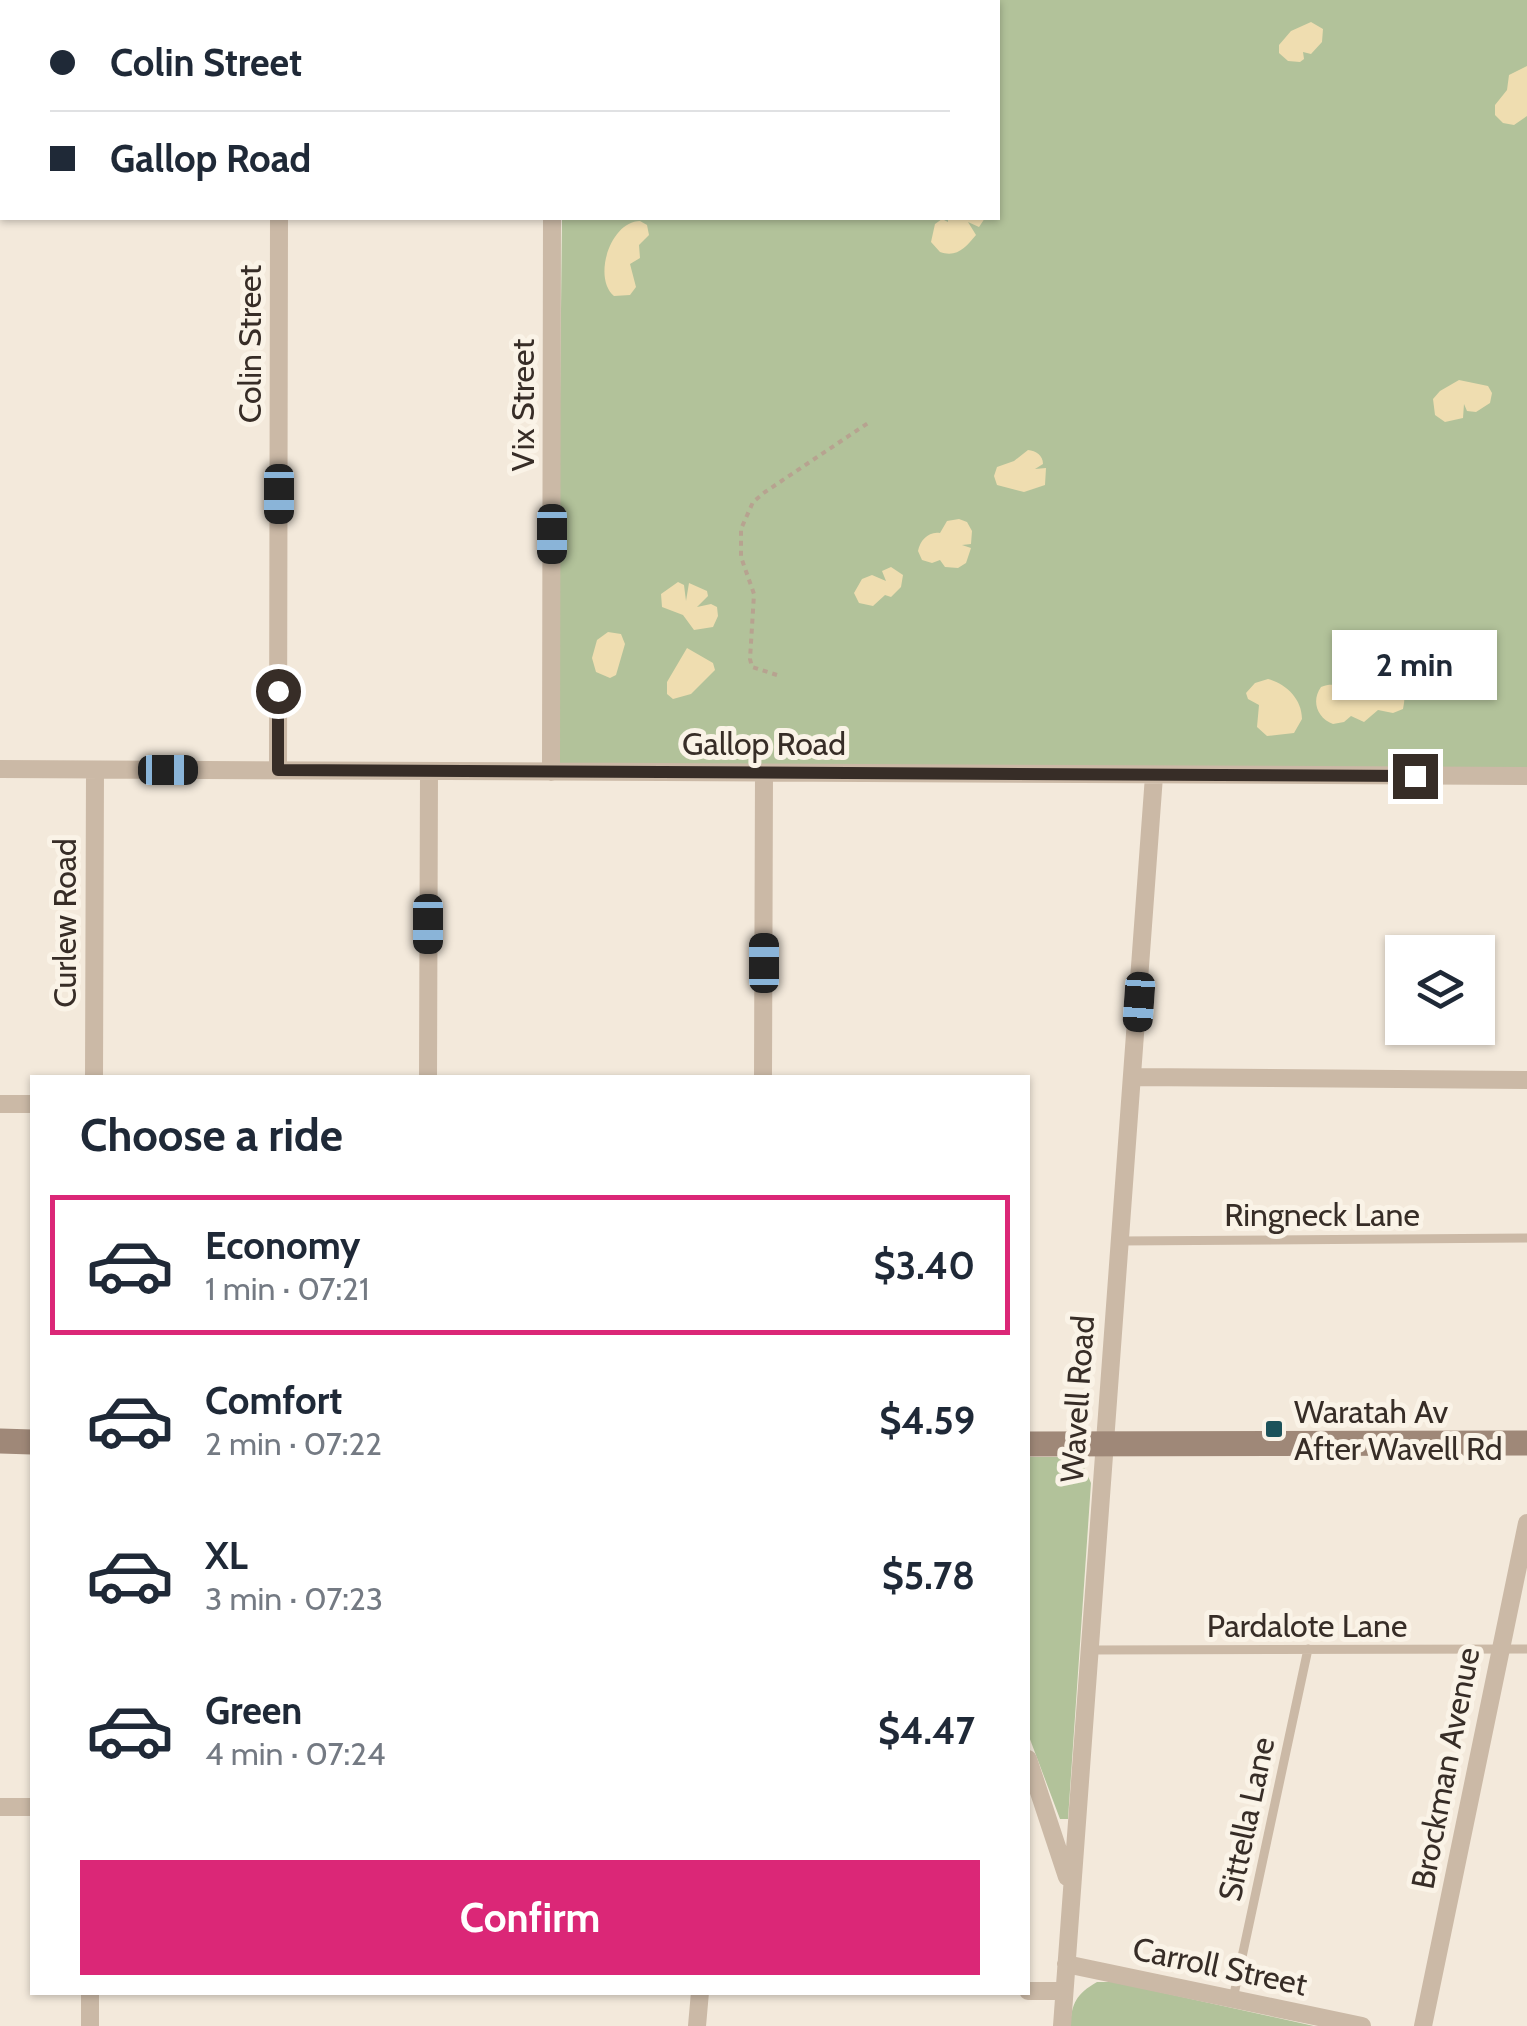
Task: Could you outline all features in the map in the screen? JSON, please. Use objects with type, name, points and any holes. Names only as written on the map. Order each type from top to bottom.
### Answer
[{"type":"street","name":"Colin Street","points":[[278,770],[279,220]]},
{"type":"street","name":"Vix Street","points":[[552,220],[552,772]]},
{"type":"street","name":"Gallop Road","points":[[0,769],[1527,776]]},
{"type":"street","name":"Curlew Road","points":[[94,1075],[95,770]]},
{"type":"street","points":[[428,1075],[429,771]]},
{"type":"street","points":[[763,1075],[764,773]]},
{"type":"street","name":"Wavell Road","points":[[1062,2026],[1154,776]]},
{"type":"street","points":[[1134,1078],[1527,1080]]},
{"type":"street","points":[[0,1104],[30,1104]]},
{"type":"street","points":[[0,1442],[30,1442]]},
{"type":"street","points":[[1030,1444],[1527,1444]]},
{"type":"street","name":"Brockman Avenue","points":[[1423,2026],[1527,1523]]},
{"type":"street","points":[[1030,1765],[1071,1891]]},
{"type":"street","points":[[0,1807],[30,1807]]},
{"type":"street","name":"Carroll Street","points":[[1066,1964],[1362,2026]]},
{"type":"street","points":[[1030,1991],[1064,1991]]},
{"type":"street","points":[[90,1995],[90,2026]]},
{"type":"street","points":[[697,2026],[700,1995]]},
{"type":"lane","name":"Ringneck Lane","points":[[1118,1240],[1527,1238]]},
{"type":"lane","name":"Pardalote Lane","points":[[1088,1650],[1527,1649]]},
{"type":"lane","name":"Sittella Lane","points":[[1233,1999],[1308,1650]]},
{"type":"path","points":[[777,675],[752,667],[750,659],[754,594],[740,548],[745,516],[766,492],[871,420]]},
{"type":"green space","points":[[1000,0],[1527,0],[1527,771],[556,768],[562,220],[1000,220]]},
{"type":"green space","points":[[1030,1457],[1067,1457],[1083,1465],[1091,1483],[1068,1819],[1060,1819],[1030,1739]]},
{"type":"green space","points":[[1097,1982],[1114,1982],[1314,2026],[1070,2026],[1076,2000]]},
{"type":"sand","points":[[1311,22],[1323,29],[1322,42],[1311,54],[1303,52],[1300,62],[1288,61],[1279,53],[1279,45],[1291,31]]},
{"type":"sand","points":[[1527,66],[1527,116],[1514,125],[1503,123],[1495,115],[1495,105],[1507,90],[1509,75]]},
{"type":"sand","points":[[941,220],[984,220],[979,227],[968,222],[976,235],[951,254],[940,252],[931,242],[935,224]]},
{"type":"sand","points":[[640,221],[647,225],[649,235],[639,245],[640,258],[630,264],[636,287],[630,295],[614,296],[605,276],[608,251],[621,230]]},
{"type":"sand","points":[[1459,380],[1488,386],[1492,393],[1490,403],[1476,412],[1467,411],[1464,404],[1463,418],[1445,422],[1435,415],[1433,399]]},
{"type":"sand","points":[[1028,450],[1042,458],[1043,464],[1035,469],[1046,468],[1045,485],[1024,492],[997,485],[997,467]]},
{"type":"sand","points":[[947,521],[967,522],[972,531],[971,544],[962,545],[971,548],[966,563],[958,568],[945,567],[940,560],[922,560],[918,551],[923,540],[932,533],[940,533]]},
{"type":"sand","points":[[891,567],[903,575],[901,587],[873,606],[859,603],[854,593],[862,579],[872,575],[886,581],[882,571]]},
{"type":"sand","points":[[678,582],[684,585],[686,601],[689,583],[707,591],[708,596],[697,607],[717,607],[713,627],[694,630],[683,615],[662,607],[661,594]]},
{"type":"sand","points":[[608,632],[621,634],[625,644],[616,675],[610,678],[596,672],[592,658],[597,640]]},
{"type":"sand","points":[[687,648],[713,663],[715,670],[691,694],[673,699],[667,694],[667,682]]},
{"type":"sand","points":[[1389,661],[1401,677],[1403,709],[1393,713],[1378,710],[1364,722],[1351,716],[1333,724],[1323,718],[1316,703],[1321,687],[1358,685],[1371,663]]},
{"type":"sand","points":[[1268,679],[1287,689],[1299,705],[1302,719],[1294,733],[1267,736],[1257,727],[1259,705],[1248,699],[1246,693],[1255,683]]},
{"type":"place","name":"Waratah Av After Wavell Rd","points":[[1274,1429]]},
{"type":"route","points":[[278,691],[278,770],[1415,776]]}]
